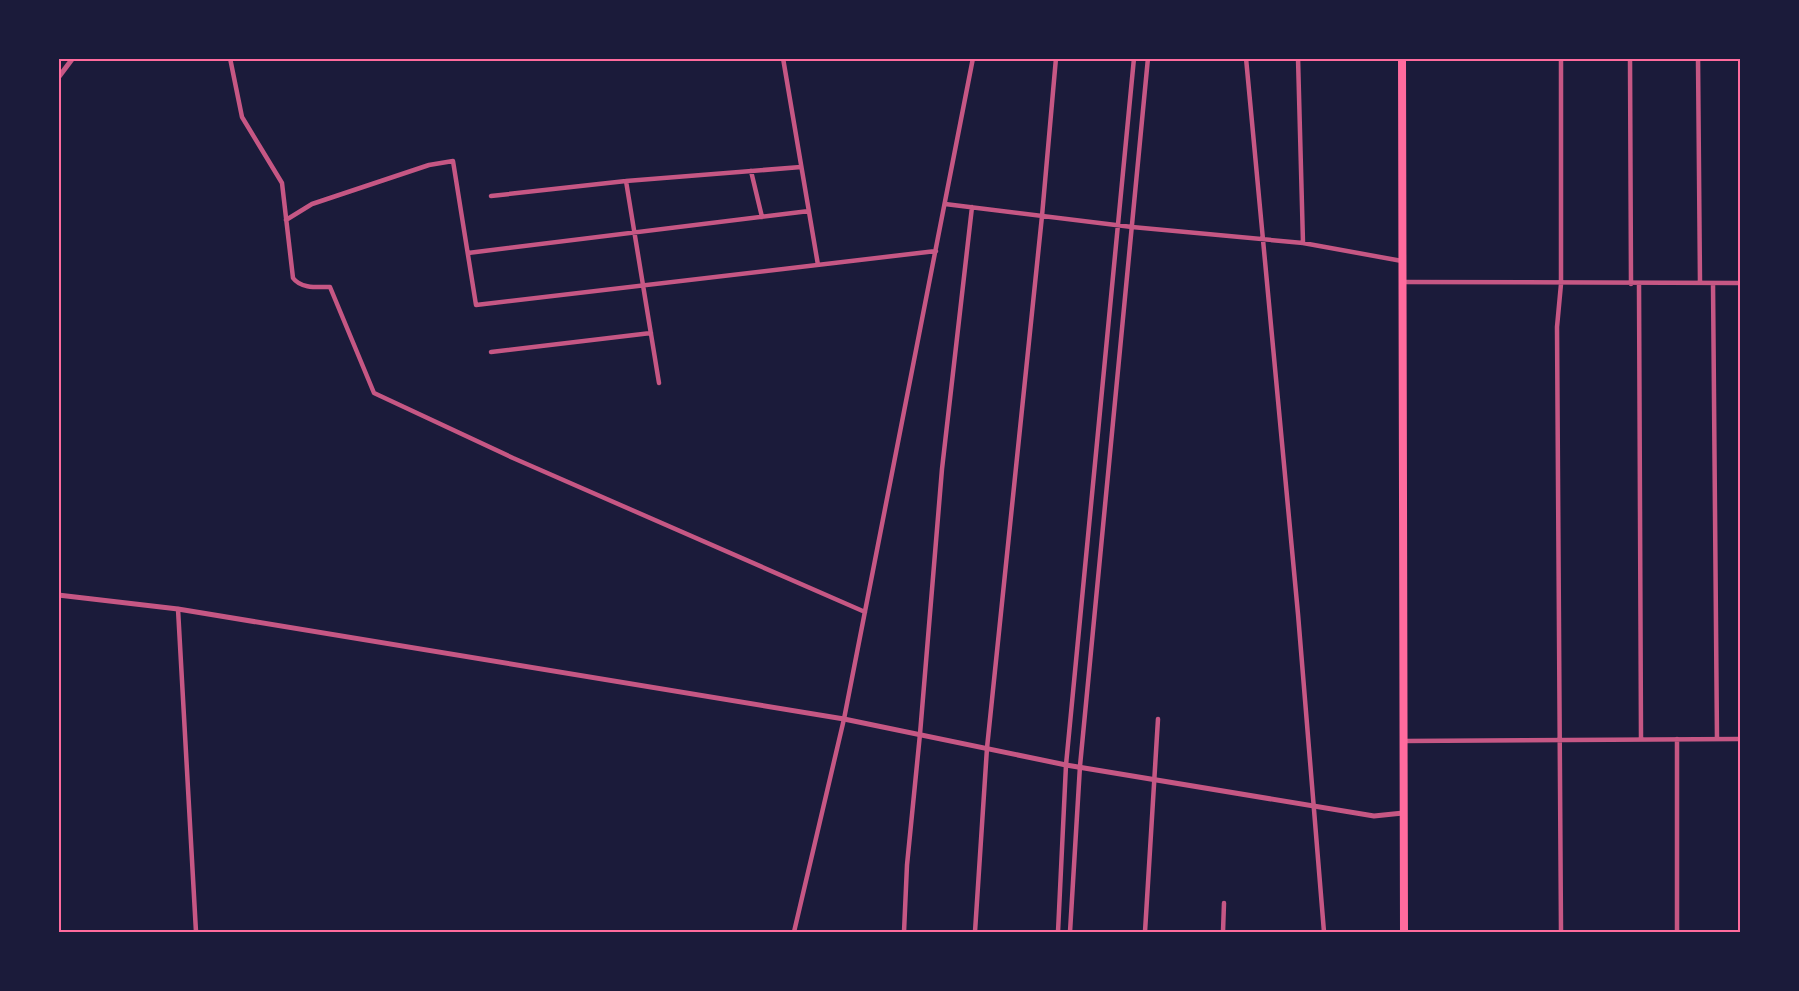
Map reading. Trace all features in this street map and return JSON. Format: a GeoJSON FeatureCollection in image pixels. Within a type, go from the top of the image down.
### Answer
{"type":"FeatureCollection","features":[{"type":"Feature","properties":{"kind":"highway"},"geometry":{"type":"LineString","coordinates":[[1402,58],[1404,933]]}},
{"type":"Feature","properties":{"kind":"street"},"geometry":{"type":"LineString","coordinates":[[58,78],[73,58]]}},
{"type":"Feature","properties":{"kind":"street"},"geometry":{"type":"LineString","coordinates":[[230,58],[242,117],[282,183],[293,278],[296,282],[308,286],[330,287],[374,393],[513,458],[865,612]]}},
{"type":"Feature","properties":{"kind":"street"},"geometry":{"type":"LineString","coordinates":[[783,58],[818,265]]}},
{"type":"Feature","properties":{"kind":"street"},"geometry":{"type":"LineString","coordinates":[[794,933],[844,719],[973,58]]}},
{"type":"Feature","properties":{"kind":"street"},"geometry":{"type":"LineString","coordinates":[[975,933],[987,748],[1056,58]]}},
{"type":"Feature","properties":{"kind":"street"},"geometry":{"type":"LineString","coordinates":[[1058,933],[1066,765],[1134,58]]}},
{"type":"Feature","properties":{"kind":"street"},"geometry":{"type":"LineString","coordinates":[[1070,933],[1080,766],[1148,58]]}},
{"type":"Feature","properties":{"kind":"street"},"geometry":{"type":"LineString","coordinates":[[1246,58],[1298,614],[1324,933]]}},
{"type":"Feature","properties":{"kind":"street"},"geometry":{"type":"LineString","coordinates":[[1298,58],[1303,243]]}},
{"type":"Feature","properties":{"kind":"street"},"geometry":{"type":"LineString","coordinates":[[1561,58],[1561,284],[1557,327],[1561,933]]}},
{"type":"Feature","properties":{"kind":"street"},"geometry":{"type":"LineString","coordinates":[[1630,58],[1631,284]]}},
{"type":"Feature","properties":{"kind":"street"},"geometry":{"type":"LineString","coordinates":[[1698,58],[1700,283]]}},
{"type":"Feature","properties":{"kind":"street"},"geometry":{"type":"LineString","coordinates":[[286,219],[312,204],[429,165],[453,161],[476,305],[936,251]]}},
{"type":"Feature","properties":{"kind":"street"},"geometry":{"type":"LineString","coordinates":[[491,196],[626,181],[801,167]]}},
{"type":"Feature","properties":{"kind":"street"},"geometry":{"type":"LineString","coordinates":[[751,171],[762,217]]}},
{"type":"Feature","properties":{"kind":"street"},"geometry":{"type":"LineString","coordinates":[[626,181],[659,383]]}},
{"type":"Feature","properties":{"kind":"street"},"geometry":{"type":"LineString","coordinates":[[945,204],[1132,227],[1303,243],[1402,261]]}},
{"type":"Feature","properties":{"kind":"street"},"geometry":{"type":"LineString","coordinates":[[904,933],[906,865],[920,734],[942,468],[972,207]]}},
{"type":"Feature","properties":{"kind":"street"},"geometry":{"type":"LineString","coordinates":[[468,253],[809,211]]}},
{"type":"Feature","properties":{"kind":"street"},"geometry":{"type":"LineString","coordinates":[[1402,282],[1740,283]]}},
{"type":"Feature","properties":{"kind":"street"},"geometry":{"type":"LineString","coordinates":[[1713,283],[1717,739]]}},
{"type":"Feature","properties":{"kind":"street"},"geometry":{"type":"LineString","coordinates":[[1639,284],[1641,740]]}},
{"type":"Feature","properties":{"kind":"street"},"geometry":{"type":"LineString","coordinates":[[491,352],[651,333]]}},
{"type":"Feature","properties":{"kind":"street"},"geometry":{"type":"LineString","coordinates":[[58,595],[178,609],[844,719],[1066,765],[1313,804],[1374,816],[1403,813]]}},
{"type":"Feature","properties":{"kind":"street"},"geometry":{"type":"LineString","coordinates":[[178,609],[196,933]]}},
{"type":"Feature","properties":{"kind":"street"},"geometry":{"type":"LineString","coordinates":[[1145,933],[1158,719]]}},
{"type":"Feature","properties":{"kind":"street"},"geometry":{"type":"LineString","coordinates":[[1677,739],[1677,933]]}},
{"type":"Feature","properties":{"kind":"street"},"geometry":{"type":"LineString","coordinates":[[1403,741],[1740,739]]}},
{"type":"Feature","properties":{"kind":"street"},"geometry":{"type":"LineString","coordinates":[[1223,933],[1224,903]]}}]}
